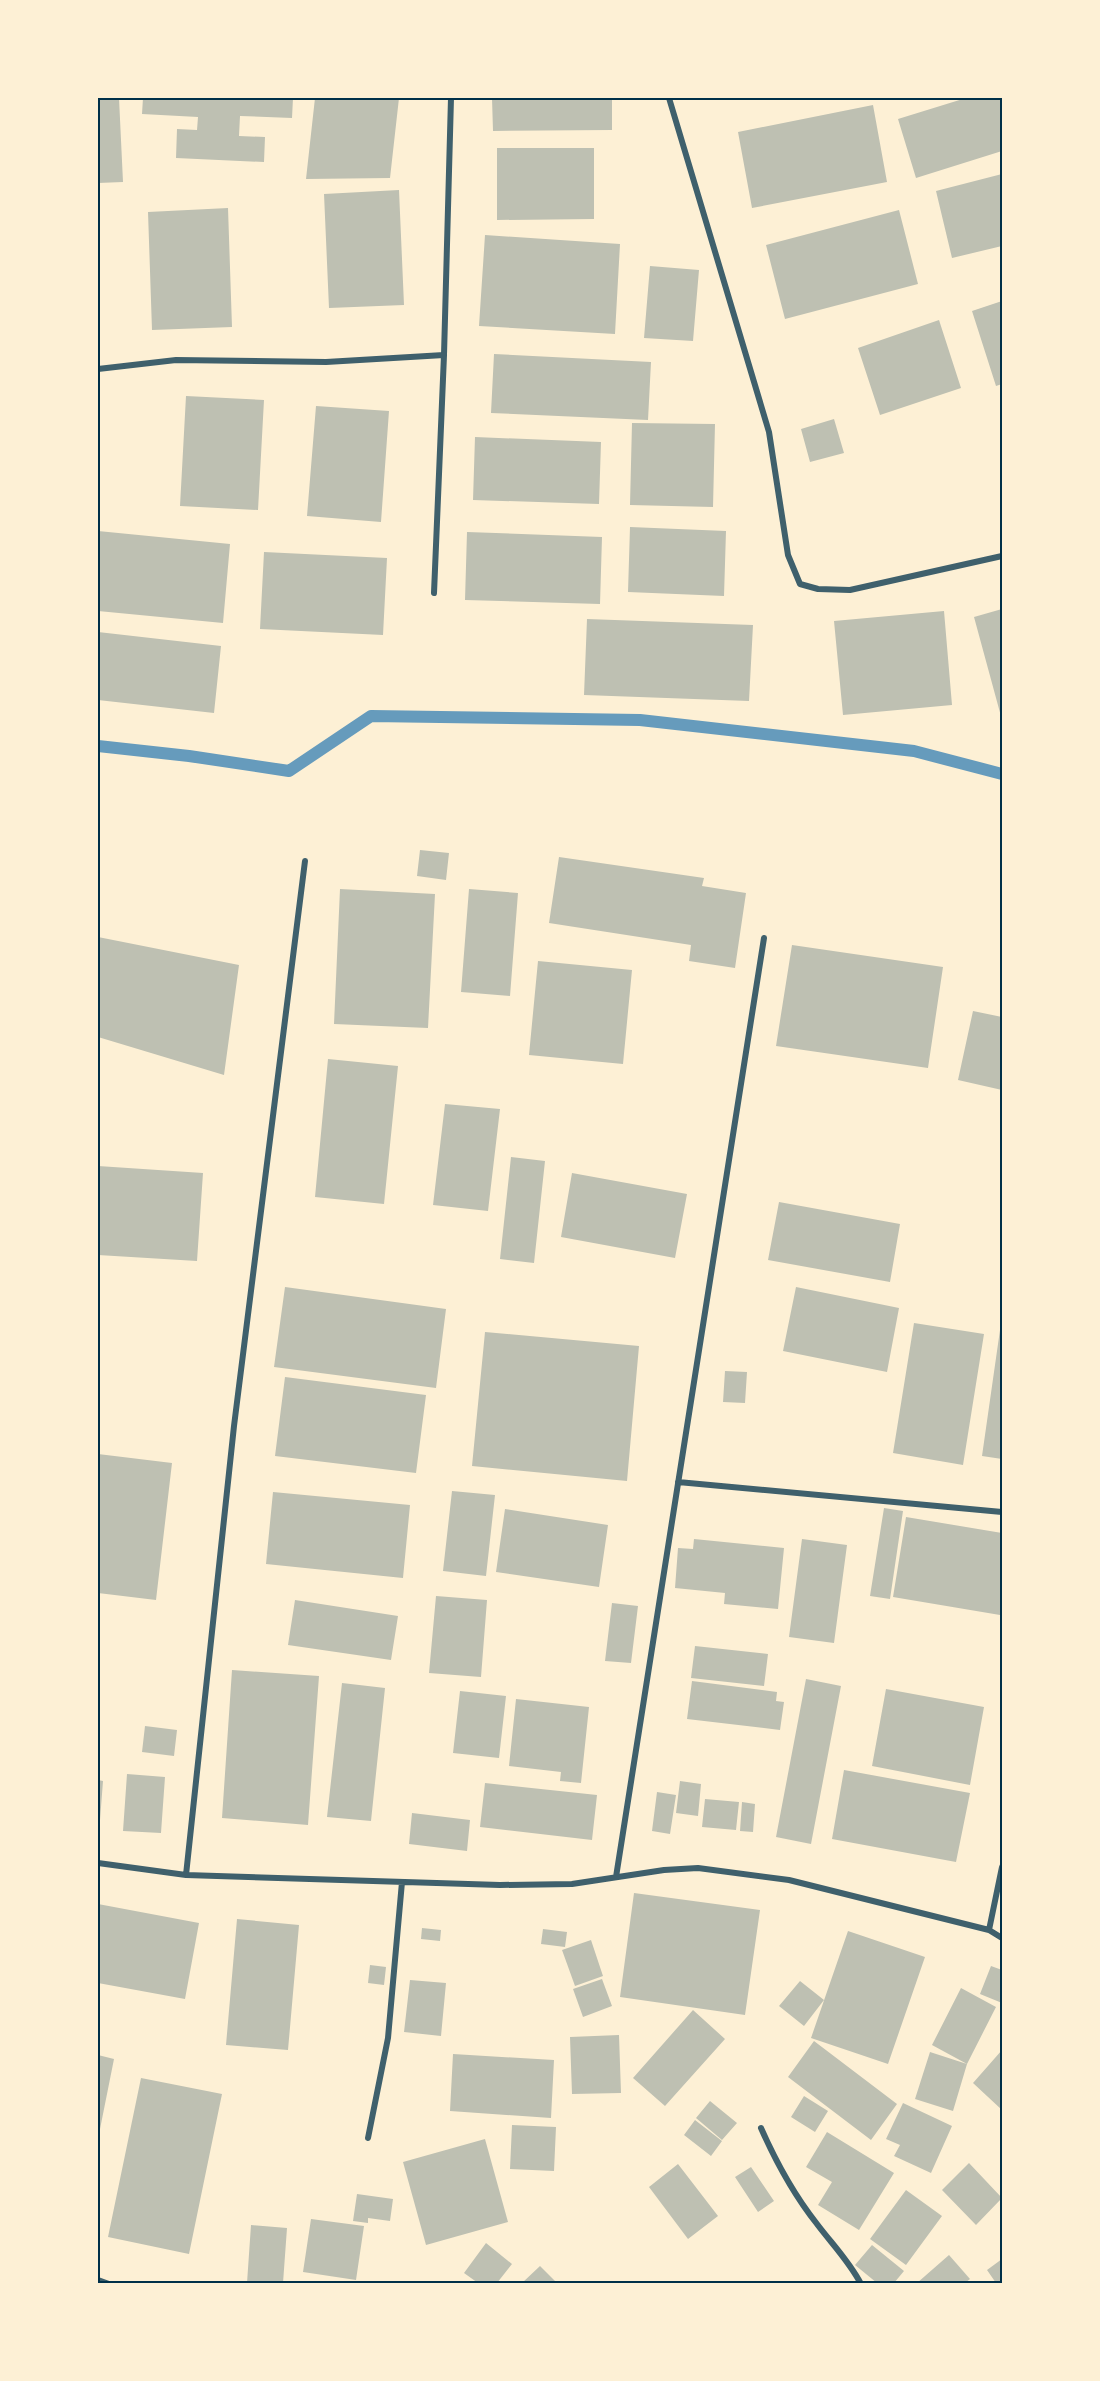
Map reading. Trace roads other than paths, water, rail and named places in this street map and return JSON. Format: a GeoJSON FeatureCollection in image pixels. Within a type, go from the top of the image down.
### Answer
{"type":"FeatureCollection","features":[{"type":"Feature","properties":{"kind":"street"},"geometry":{"type":"LineString","coordinates":[[434,593],[452,98]]}},
{"type":"Feature","properties":{"kind":"street"},"geometry":{"type":"LineString","coordinates":[[669,98],[769,432],[788,555],[800,584],[818,589],[850,590],[1002,556]]}},
{"type":"Feature","properties":{"kind":"street"},"geometry":{"type":"LineString","coordinates":[[98,369],[176,360],[326,363],[444,355]]}},
{"type":"Feature","properties":{"kind":"street"},"geometry":{"type":"LineString","coordinates":[[186,1875],[234,1426],[305,861]]}},
{"type":"Feature","properties":{"kind":"street"},"geometry":{"type":"LineString","coordinates":[[616,1877],[764,938]]}},
{"type":"Feature","properties":{"kind":"street"},"geometry":{"type":"LineString","coordinates":[[678,1482],[1002,1512]]}},
{"type":"Feature","properties":{"kind":"street"},"geometry":{"type":"LineString","coordinates":[[98,1863],[186,1875],[402,1882],[572,1884],[664,1870],[698,1868],[789,1880],[989,1930],[1002,1938]]}},
{"type":"Feature","properties":{"kind":"street"},"geometry":{"type":"LineString","coordinates":[[989,1930],[1002,1867]]}},
{"type":"Feature","properties":{"kind":"street"},"geometry":{"type":"LineString","coordinates":[[368,2138],[387,2038],[402,1882]]}},
{"type":"Feature","properties":{"kind":"street"},"geometry":{"type":"LineString","coordinates":[[761,2128],[778,2166],[816,2223],[852,2267],[861,2283]]}},
{"type":"Feature","properties":{"kind":"street"},"geometry":{"type":"LineString","coordinates":[[98,2280],[109,2283]]}},
{"type":"Feature","properties":{"kind":"waterway"},"geometry":{"type":"LineString","coordinates":[[98,746],[189,756],[289,771],[371,716],[640,720],[914,751],[1002,774]]}}]}
